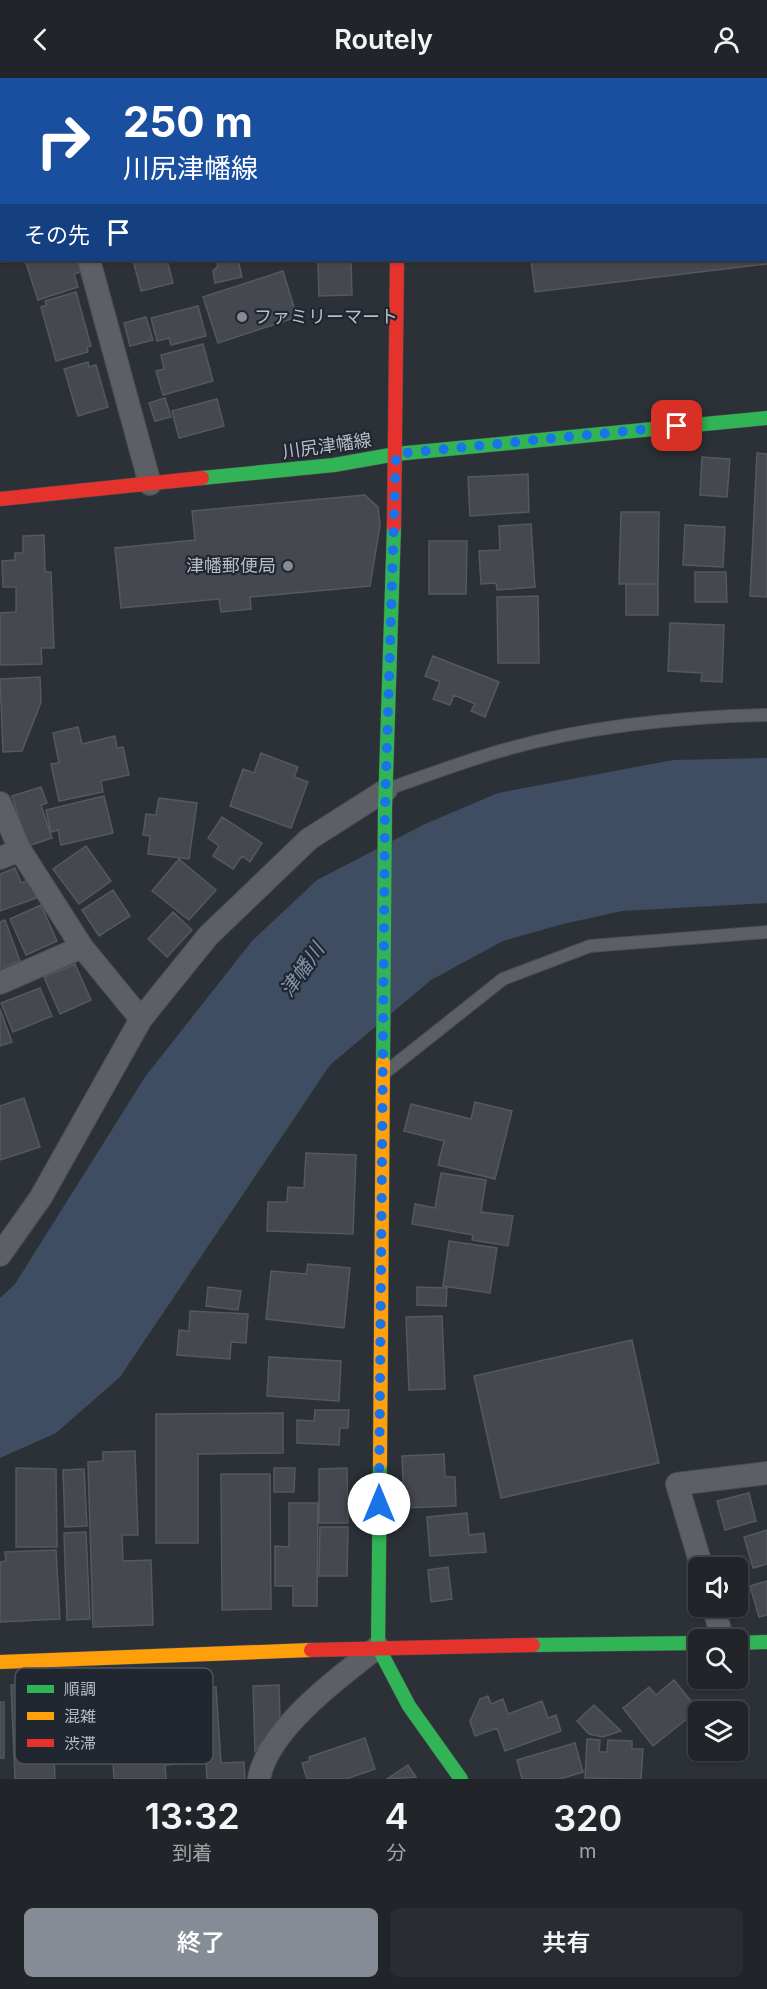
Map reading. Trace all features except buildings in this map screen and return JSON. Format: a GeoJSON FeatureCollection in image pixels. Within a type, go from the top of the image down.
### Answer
{"type":"FeatureCollection","features":[{"type":"Feature","properties":{"kind":"street"},"geometry":{"type":"LineString","coordinates":[[89,261],[150,484]]}},
{"type":"Feature","properties":{"kind":"street"},"geometry":{"type":"LineString","coordinates":[[397,261],[396,454],[385,799],[378,1647],[410,1706],[461,1779]]}},
{"type":"Feature","properties":{"kind":"street","name":"川尻津幡線"},"geometry":{"type":"LineString","coordinates":[[0,499],[334,465],[396,454],[767,418]]}},
{"type":"Feature","properties":{"kind":"street"},"geometry":{"type":"LineString","coordinates":[[0,1255],[41,1197],[141,1019],[208,936],[309,839],[385,799]]}},
{"type":"Feature","properties":{"kind":"street"},"geometry":{"type":"LineString","coordinates":[[0,802],[10,854],[141,1019]]}},
{"type":"Feature","properties":{"kind":"street"},"geometry":{"type":"LineString","coordinates":[[0,983],[82,947]]}},
{"type":"Feature","properties":{"kind":"street"},"geometry":{"type":"LineString","coordinates":[[699,1557],[677,1484],[767,1473]]}},
{"type":"Feature","properties":{"kind":"street"},"geometry":{"type":"LineString","coordinates":[[748,1643],[767,1642]]}},
{"type":"Feature","properties":{"kind":"street"},"geometry":{"type":"LineString","coordinates":[[0,1662],[378,1647],[688,1643]]}},
{"type":"Feature","properties":{"kind":"street"},"geometry":{"type":"LineString","coordinates":[[259,1779],[278,1739],[319,1692],[378,1647]]}},
{"type":"Feature","properties":{"kind":"lane"},"geometry":{"type":"LineString","coordinates":[[385,799],[501,750],[591,730],[705,717],[767,715]]}},
{"type":"Feature","properties":{"kind":"lane"},"geometry":{"type":"LineString","coordinates":[[382,1076],[503,979],[590,946],[767,933]]}},
{"type":"Feature","properties":{"kind":"water","name":"津幡川"},"geometry":{"type":"Polygon","coordinates":[[[767,758],[767,903],[622,911],[563,924],[503,941],[431,980],[330,1065],[120,1377],[56,1433],[0,1458],[0,1298],[15,1284],[145,1077],[252,941],[317,880],[425,824],[498,793],[673,760],[767,758]]]}},
{"type":"Feature","properties":{"kind":"traffic: fast"},"geometry":{"type":"LineString","coordinates":[[202,478],[334,465],[396,454],[767,418]]}},
{"type":"Feature","properties":{"kind":"traffic: fast"},"geometry":{"type":"LineString","coordinates":[[383,1063],[385,809],[394,526]]}},
{"type":"Feature","properties":{"kind":"traffic: fast"},"geometry":{"type":"LineString","coordinates":[[380,1464],[378,1647],[409,1706],[461,1779]]}},
{"type":"Feature","properties":{"kind":"traffic: fast"},"geometry":{"type":"LineString","coordinates":[[748,1643],[767,1642]]}},
{"type":"Feature","properties":{"kind":"traffic: fast"},"geometry":{"type":"LineString","coordinates":[[533,1645],[688,1643]]}},
{"type":"Feature","properties":{"kind":"traffic: slow"},"geometry":{"type":"LineString","coordinates":[[380,1464],[383,1063]]}},
{"type":"Feature","properties":{"kind":"traffic: slow"},"geometry":{"type":"LineString","coordinates":[[0,1662],[311,1650]]}},
{"type":"Feature","properties":{"kind":"traffic: jam"},"geometry":{"type":"LineString","coordinates":[[394,526],[397,261]]}},
{"type":"Feature","properties":{"kind":"traffic: jam"},"geometry":{"type":"LineString","coordinates":[[0,499],[202,478]]}},
{"type":"Feature","properties":{"kind":"traffic: jam"},"geometry":{"type":"LineString","coordinates":[[311,1650],[533,1645]]}},
{"type":"Feature","properties":{"kind":"place","name":"ファミリーマート"},"geometry":{"type":"Point","coordinates":[242,317]}},
{"type":"Feature","properties":{"kind":"place","name":"津幡郵便局"},"geometry":{"type":"Point","coordinates":[288,566]}},
{"type":"Feature","properties":{"kind":"route"},"geometry":{"type":"LineString","coordinates":[[379,1504],[385,809],[396,454],[677,426]]}}]}
